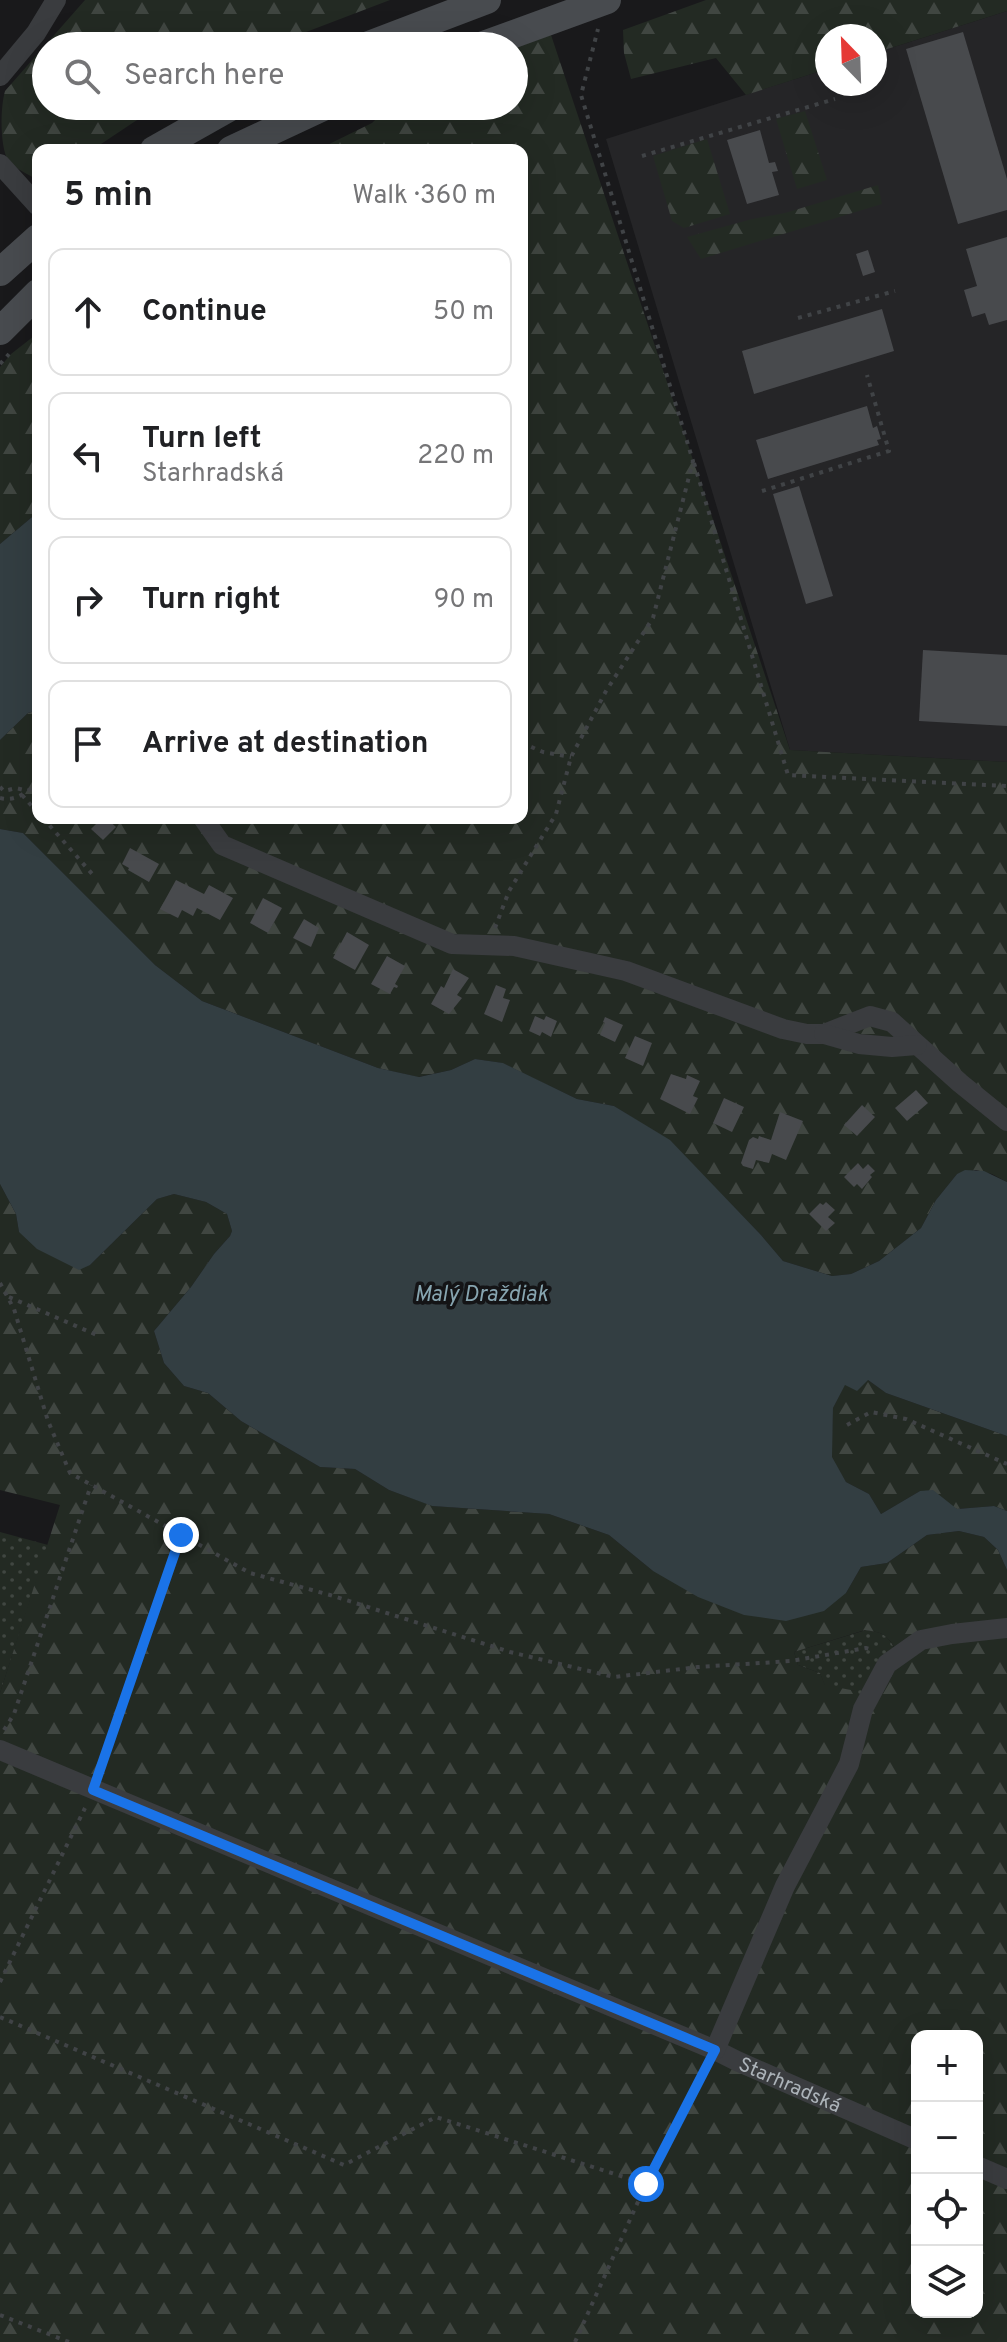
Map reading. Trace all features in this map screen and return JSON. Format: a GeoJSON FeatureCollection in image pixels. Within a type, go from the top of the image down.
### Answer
{"type":"FeatureCollection","features":[{"type":"Feature","properties":{"kind":"main road"},"geometry":{"type":"LineString","coordinates":[[403,32],[487,0]]}},
{"type":"Feature","properties":{"kind":"main road"},"geometry":{"type":"LineString","coordinates":[[528,33],[604,11]]}},
{"type":"Feature","properties":{"kind":"main road"},"geometry":{"type":"LineString","coordinates":[[165,144],[207,120]]}},
{"type":"Feature","properties":{"kind":"main road"},"geometry":{"type":"LineString","coordinates":[[244,144],[295,120]]}},
{"type":"Feature","properties":{"kind":"main road"},"geometry":{"type":"LineString","coordinates":[[0,272],[32,243]]}},
{"type":"Feature","properties":{"kind":"main road"},"geometry":{"type":"LineString","coordinates":[[0,331],[32,299]]}},
{"type":"Feature","properties":{"kind":"street"},"geometry":{"type":"LineString","coordinates":[[37,32],[56,0]]}},
{"type":"Feature","properties":{"kind":"street"},"geometry":{"type":"LineString","coordinates":[[0,76],[32,38]]}},
{"type":"Feature","properties":{"kind":"street"},"geometry":{"type":"LineString","coordinates":[[0,164],[32,199]]}},
{"type":"Feature","properties":{"kind":"street"},"geometry":{"type":"LineString","coordinates":[[207,824],[222,845],[452,944],[514,946],[626,971],[783,1029],[824,1034],[859,1044],[892,1047],[917,1045]]}},
{"type":"Feature","properties":{"kind":"street"},"geometry":{"type":"LineString","coordinates":[[824,1034],[870,1016],[892,1022],[1007,1121]]}},
{"type":"Feature","properties":{"kind":"street"},"geometry":{"type":"LineString","coordinates":[[715,2050],[785,1886],[849,1764],[863,1709],[887,1664],[921,1640],[1007,1628]]}},
{"type":"Feature","properties":{"kind":"street","name":"Starhradská"},"geometry":{"type":"LineString","coordinates":[[0,1750],[715,2050],[911,2137]]}},
{"type":"Feature","properties":{"kind":"street"},"geometry":{"type":"LineString","coordinates":[[983,2169],[1007,2179]]}},
{"type":"Feature","properties":{"kind":"path"},"geometry":{"type":"LineString","coordinates":[[604,11],[581,95],[788,775],[1007,786]]}},
{"type":"Feature","properties":{"kind":"path"},"geometry":{"type":"LineString","coordinates":[[642,156],[835,99]]}},
{"type":"Feature","properties":{"kind":"path"},"geometry":{"type":"LineString","coordinates":[[798,318],[895,291]]}},
{"type":"Feature","properties":{"kind":"path"},"geometry":{"type":"LineString","coordinates":[[762,491],[889,451],[867,375]]}},
{"type":"Feature","properties":{"kind":"path"},"geometry":{"type":"LineString","coordinates":[[488,945],[509,891],[556,814],[571,757],[606,691],[653,618],[693,461]]}},
{"type":"Feature","properties":{"kind":"path"},"geometry":{"type":"LineString","coordinates":[[528,746],[571,757]]}},
{"type":"Feature","properties":{"kind":"path"},"geometry":{"type":"LineString","coordinates":[[0,787],[4,791],[16,788],[28,791]]}},
{"type":"Feature","properties":{"kind":"path"},"geometry":{"type":"LineString","coordinates":[[0,798],[9,801],[32,788]]}},
{"type":"Feature","properties":{"kind":"path"},"geometry":{"type":"LineString","coordinates":[[22,795],[32,806]]}},
{"type":"Feature","properties":{"kind":"path"},"geometry":{"type":"LineString","coordinates":[[48,824],[94,876]]}},
{"type":"Feature","properties":{"kind":"path"},"geometry":{"type":"LineString","coordinates":[[0,1283],[14,1309],[48,1421],[70,1473],[250,1573],[510,1652],[614,1677],[791,1661],[866,1648],[899,1655]]}},
{"type":"Feature","properties":{"kind":"path"},"geometry":{"type":"LineString","coordinates":[[7,1296],[99,1336]]}},
{"type":"Feature","properties":{"kind":"path"},"geometry":{"type":"LineString","coordinates":[[847,1425],[871,1412],[906,1419],[1007,1464]]}},
{"type":"Feature","properties":{"kind":"path"},"geometry":{"type":"LineString","coordinates":[[0,1735],[14,1714],[91,1485]]}},
{"type":"Feature","properties":{"kind":"path"},"geometry":{"type":"LineString","coordinates":[[0,1982],[93,1790],[181,1535]]}},
{"type":"Feature","properties":{"kind":"path"},"geometry":{"type":"LineString","coordinates":[[0,2017],[344,2165],[436,2117],[646,2184]]}},
{"type":"Feature","properties":{"kind":"path"},"geometry":{"type":"LineString","coordinates":[[575,2342],[646,2184],[715,2050]]}},
{"type":"Feature","properties":{"kind":"path"},"geometry":{"type":"LineString","coordinates":[[0,2315],[69,2342]]}},
{"type":"Feature","properties":{"kind":"shaded area"},"geometry":{"type":"Polygon","coordinates":[[[1007,11],[1007,762],[790,750],[606,139],[815,73],[815,96],[887,96],[887,49],[1007,11]]]}},
{"type":"Feature","properties":{"kind":"green space"},"geometry":{"type":"Polygon","coordinates":[[[85,0],[390,0],[306,32],[57,32],[85,0]]]}},
{"type":"Feature","properties":{"kind":"green space"},"geometry":{"type":"Polygon","coordinates":[[[706,0],[1007,0],[1007,11],[887,49],[887,24],[815,24],[815,73],[746,95],[716,58],[631,79],[624,53],[623,30],[706,0]]]}},
{"type":"Feature","properties":{"kind":"green space"},"geometry":{"type":"Polygon","coordinates":[[[551,35],[790,750],[1007,762],[1007,1182],[976,1170],[957,1174],[936,1200],[921,1228],[879,1261],[851,1274],[832,1276],[783,1261],[670,1141],[614,1106],[577,1099],[502,1063],[475,1059],[451,1070],[418,1077],[378,1068],[202,1001],[155,965],[23,833],[0,829],[0,740],[32,712],[32,824],[528,824],[528,144],[329,144],[375,120],[528,120],[528,43],[551,35]]]}},
{"type":"Feature","properties":{"kind":"green space"},"geometry":{"type":"Polygon","coordinates":[[[32,60],[32,120],[137,120],[101,144],[32,144],[32,177],[11,164],[5,154],[2,108],[5,91],[32,60]]]}},
{"type":"Feature","properties":{"kind":"green space"},"geometry":{"type":"Polygon","coordinates":[[[805,111],[827,180],[797,189],[776,119],[805,111]]]}},
{"type":"Feature","properties":{"kind":"green space"},"geometry":{"type":"Polygon","coordinates":[[[707,139],[730,214],[684,228],[672,221],[653,156],[707,139]]]}},
{"type":"Feature","properties":{"kind":"green space"},"geometry":{"type":"Polygon","coordinates":[[[878,185],[882,204],[701,259],[687,237],[785,213],[878,185]]]}},
{"type":"Feature","properties":{"kind":"green space"},"geometry":{"type":"Polygon","coordinates":[[[32,338],[32,517],[0,544],[0,367],[32,338]]]}},
{"type":"Feature","properties":{"kind":"green space"},"geometry":{"type":"Polygon","coordinates":[[[0,1184],[16,1214],[19,1232],[90,1265],[157,1199],[174,1194],[206,1202],[227,1214],[232,1231],[230,1236],[154,1331],[164,1363],[184,1386],[208,1393],[241,1421],[320,1467],[355,1469],[389,1490],[433,1506],[549,1514],[609,1535],[653,1571],[846,1593],[861,1567],[887,1563],[927,1535],[959,1531],[984,1537],[998,1550],[1007,1570],[1007,2342],[0,2342],[0,1693],[60,1505],[0,1490],[0,1184]],[[865,1630],[794,1652],[798,1665],[820,1673],[825,1685],[856,1691],[865,1702],[889,1682],[896,1663],[892,1643],[877,1632],[865,1630]]]}},
{"type":"Feature","properties":{"kind":"green space"},"geometry":{"type":"Polygon","coordinates":[[[868,1380],[886,1393],[1007,1436],[1007,1511],[994,1506],[957,1509],[920,1491],[881,1514],[869,1494],[846,1482],[831,1457],[833,1408],[845,1384],[868,1380]]]}},
{"type":"Feature","properties":{"kind":"green space"},"geometry":{"type":"Polygon","coordinates":[[[0,1532],[48,1545],[0,1693],[0,1532]]]}},
{"type":"Feature","properties":{"kind":"green space"},"geometry":{"type":"Polygon","coordinates":[[[866,1630],[884,1635],[896,1653],[896,1663],[889,1682],[865,1702],[855,1691],[825,1686],[820,1673],[798,1665],[794,1652],[866,1630]]]}},
{"type":"Feature","properties":{"kind":"water"},"geometry":{"type":"Polygon","coordinates":[[[32,517],[32,712],[0,740],[0,544],[32,517]]]}},
{"type":"Feature","properties":{"kind":"water","name":"Malý Draždiak"},"geometry":{"type":"Polygon","coordinates":[[[0,829],[23,833],[155,965],[202,1001],[378,1068],[419,1077],[451,1070],[475,1059],[503,1063],[577,1099],[614,1106],[670,1140],[783,1261],[832,1276],[851,1274],[879,1261],[921,1228],[936,1200],[957,1174],[965,1170],[984,1171],[1007,1182],[1007,1436],[886,1393],[868,1380],[857,1391],[845,1385],[833,1408],[832,1457],[846,1482],[869,1494],[881,1514],[920,1491],[933,1490],[957,1509],[994,1506],[1007,1511],[1007,1570],[998,1550],[984,1537],[959,1531],[927,1535],[887,1563],[861,1567],[846,1593],[824,1611],[786,1621],[744,1615],[698,1597],[653,1571],[609,1535],[549,1514],[432,1506],[389,1490],[355,1469],[320,1467],[241,1421],[208,1393],[184,1386],[164,1363],[154,1331],[230,1236],[232,1231],[227,1214],[206,1202],[174,1194],[157,1199],[90,1265],[79,1270],[37,1249],[19,1232],[16,1214],[0,1184],[0,829]]]}},
{"type":"Feature","properties":{"kind":"building"},"geometry":{"type":"Polygon","coordinates":[[[963,32],[1007,179],[1007,210],[958,224],[906,49],[963,32]]]}},
{"type":"Feature","properties":{"kind":"building"},"geometry":{"type":"Polygon","coordinates":[[[760,130],[769,163],[775,162],[778,171],[772,172],[779,195],[747,204],[727,140],[760,130]]]}},
{"type":"Feature","properties":{"kind":"building"},"geometry":{"type":"Polygon","coordinates":[[[1007,237],[1007,320],[989,325],[985,313],[972,317],[964,290],[977,286],[966,249],[1007,237]]]}},
{"type":"Feature","properties":{"kind":"building"},"geometry":{"type":"Polygon","coordinates":[[[868,250],[875,272],[863,276],[856,254],[868,250]]]}},
{"type":"Feature","properties":{"kind":"building"},"geometry":{"type":"Polygon","coordinates":[[[882,309],[894,351],[754,394],[742,351],[882,309]]]}},
{"type":"Feature","properties":{"kind":"building"},"geometry":{"type":"Polygon","coordinates":[[[867,406],[873,428],[877,426],[881,439],[877,440],[879,445],[768,479],[756,440],[867,406]]]}},
{"type":"Feature","properties":{"kind":"building"},"geometry":{"type":"Polygon","coordinates":[[[799,486],[833,596],[806,604],[773,494],[799,486]]]}},
{"type":"Feature","properties":{"kind":"building"},"geometry":{"type":"Polygon","coordinates":[[[923,650],[1007,655],[1007,726],[919,721],[923,650]]]}},
{"type":"Feature","properties":{"kind":"building"},"geometry":{"type":"Polygon","coordinates":[[[96,824],[113,824],[116,827],[103,840],[91,829],[96,824]]]}},
{"type":"Feature","properties":{"kind":"building"},"geometry":{"type":"Polygon","coordinates":[[[130,848],[159,864],[149,882],[122,864],[130,848]]]}},
{"type":"Feature","properties":{"kind":"building"},"geometry":{"type":"Polygon","coordinates":[[[176,880],[204,894],[209,885],[233,898],[220,920],[197,908],[193,916],[182,910],[178,918],[160,909],[176,880]]]}},
{"type":"Feature","properties":{"kind":"building"},"geometry":{"type":"Polygon","coordinates":[[[263,898],[282,908],[268,933],[250,923],[263,898]]]}},
{"type":"Feature","properties":{"kind":"building"},"geometry":{"type":"Polygon","coordinates":[[[304,919],[319,928],[311,947],[293,938],[304,919]]]}},
{"type":"Feature","properties":{"kind":"building"},"geometry":{"type":"Polygon","coordinates":[[[347,932],[369,945],[355,970],[333,958],[347,932]]]}},
{"type":"Feature","properties":{"kind":"building"},"geometry":{"type":"Polygon","coordinates":[[[387,956],[405,966],[395,984],[397,988],[394,987],[390,994],[371,984],[387,956]]]}},
{"type":"Feature","properties":{"kind":"building"},"geometry":{"type":"Polygon","coordinates":[[[453,969],[469,978],[457,995],[462,998],[449,1014],[431,1004],[441,986],[444,988],[453,969]]]}},
{"type":"Feature","properties":{"kind":"building"},"geometry":{"type":"Polygon","coordinates":[[[496,985],[506,989],[503,998],[510,1000],[502,1022],[484,1014],[496,985]]]}},
{"type":"Feature","properties":{"kind":"building"},"geometry":{"type":"Polygon","coordinates":[[[535,1016],[544,1020],[546,1016],[557,1021],[551,1037],[542,1032],[540,1036],[529,1031],[535,1016]]]}},
{"type":"Feature","properties":{"kind":"building"},"geometry":{"type":"Polygon","coordinates":[[[605,1017],[623,1025],[615,1042],[600,1035],[605,1017]]]}},
{"type":"Feature","properties":{"kind":"building"},"geometry":{"type":"Polygon","coordinates":[[[635,1036],[652,1043],[643,1066],[625,1058],[635,1036]]]}},
{"type":"Feature","properties":{"kind":"building"},"geometry":{"type":"Polygon","coordinates":[[[671,1074],[686,1079],[687,1075],[700,1081],[693,1096],[698,1098],[690,1114],[660,1099],[671,1074]]]}},
{"type":"Feature","properties":{"kind":"building"},"geometry":{"type":"Polygon","coordinates":[[[916,1090],[928,1103],[907,1121],[895,1108],[916,1090]]]}},
{"type":"Feature","properties":{"kind":"building"},"geometry":{"type":"Polygon","coordinates":[[[724,1098],[744,1107],[732,1132],[713,1123],[724,1098]]]}},
{"type":"Feature","properties":{"kind":"building"},"geometry":{"type":"Polygon","coordinates":[[[862,1105],[875,1117],[857,1136],[844,1125],[862,1105]]]}},
{"type":"Feature","properties":{"kind":"building"},"geometry":{"type":"Polygon","coordinates":[[[780,1112],[803,1121],[786,1160],[772,1154],[769,1163],[756,1160],[753,1169],[743,1166],[741,1163],[749,1140],[753,1137],[758,1139],[759,1136],[771,1140],[780,1112]]]}},
{"type":"Feature","properties":{"kind":"building"},"geometry":{"type":"Polygon","coordinates":[[[858,1163],[863,1169],[868,1164],[875,1171],[862,1189],[857,1184],[854,1187],[844,1177],[858,1163]]]}},
{"type":"Feature","properties":{"kind":"building"},"geometry":{"type":"Polygon","coordinates":[[[826,1202],[835,1210],[828,1217],[835,1223],[826,1231],[809,1214],[820,1203],[823,1205],[826,1202]]]}},
{"type":"Feature","properties":{"kind":"route"},"geometry":{"type":"LineString","coordinates":[[181,1535],[93,1790],[715,2050],[646,2184]]}}]}
